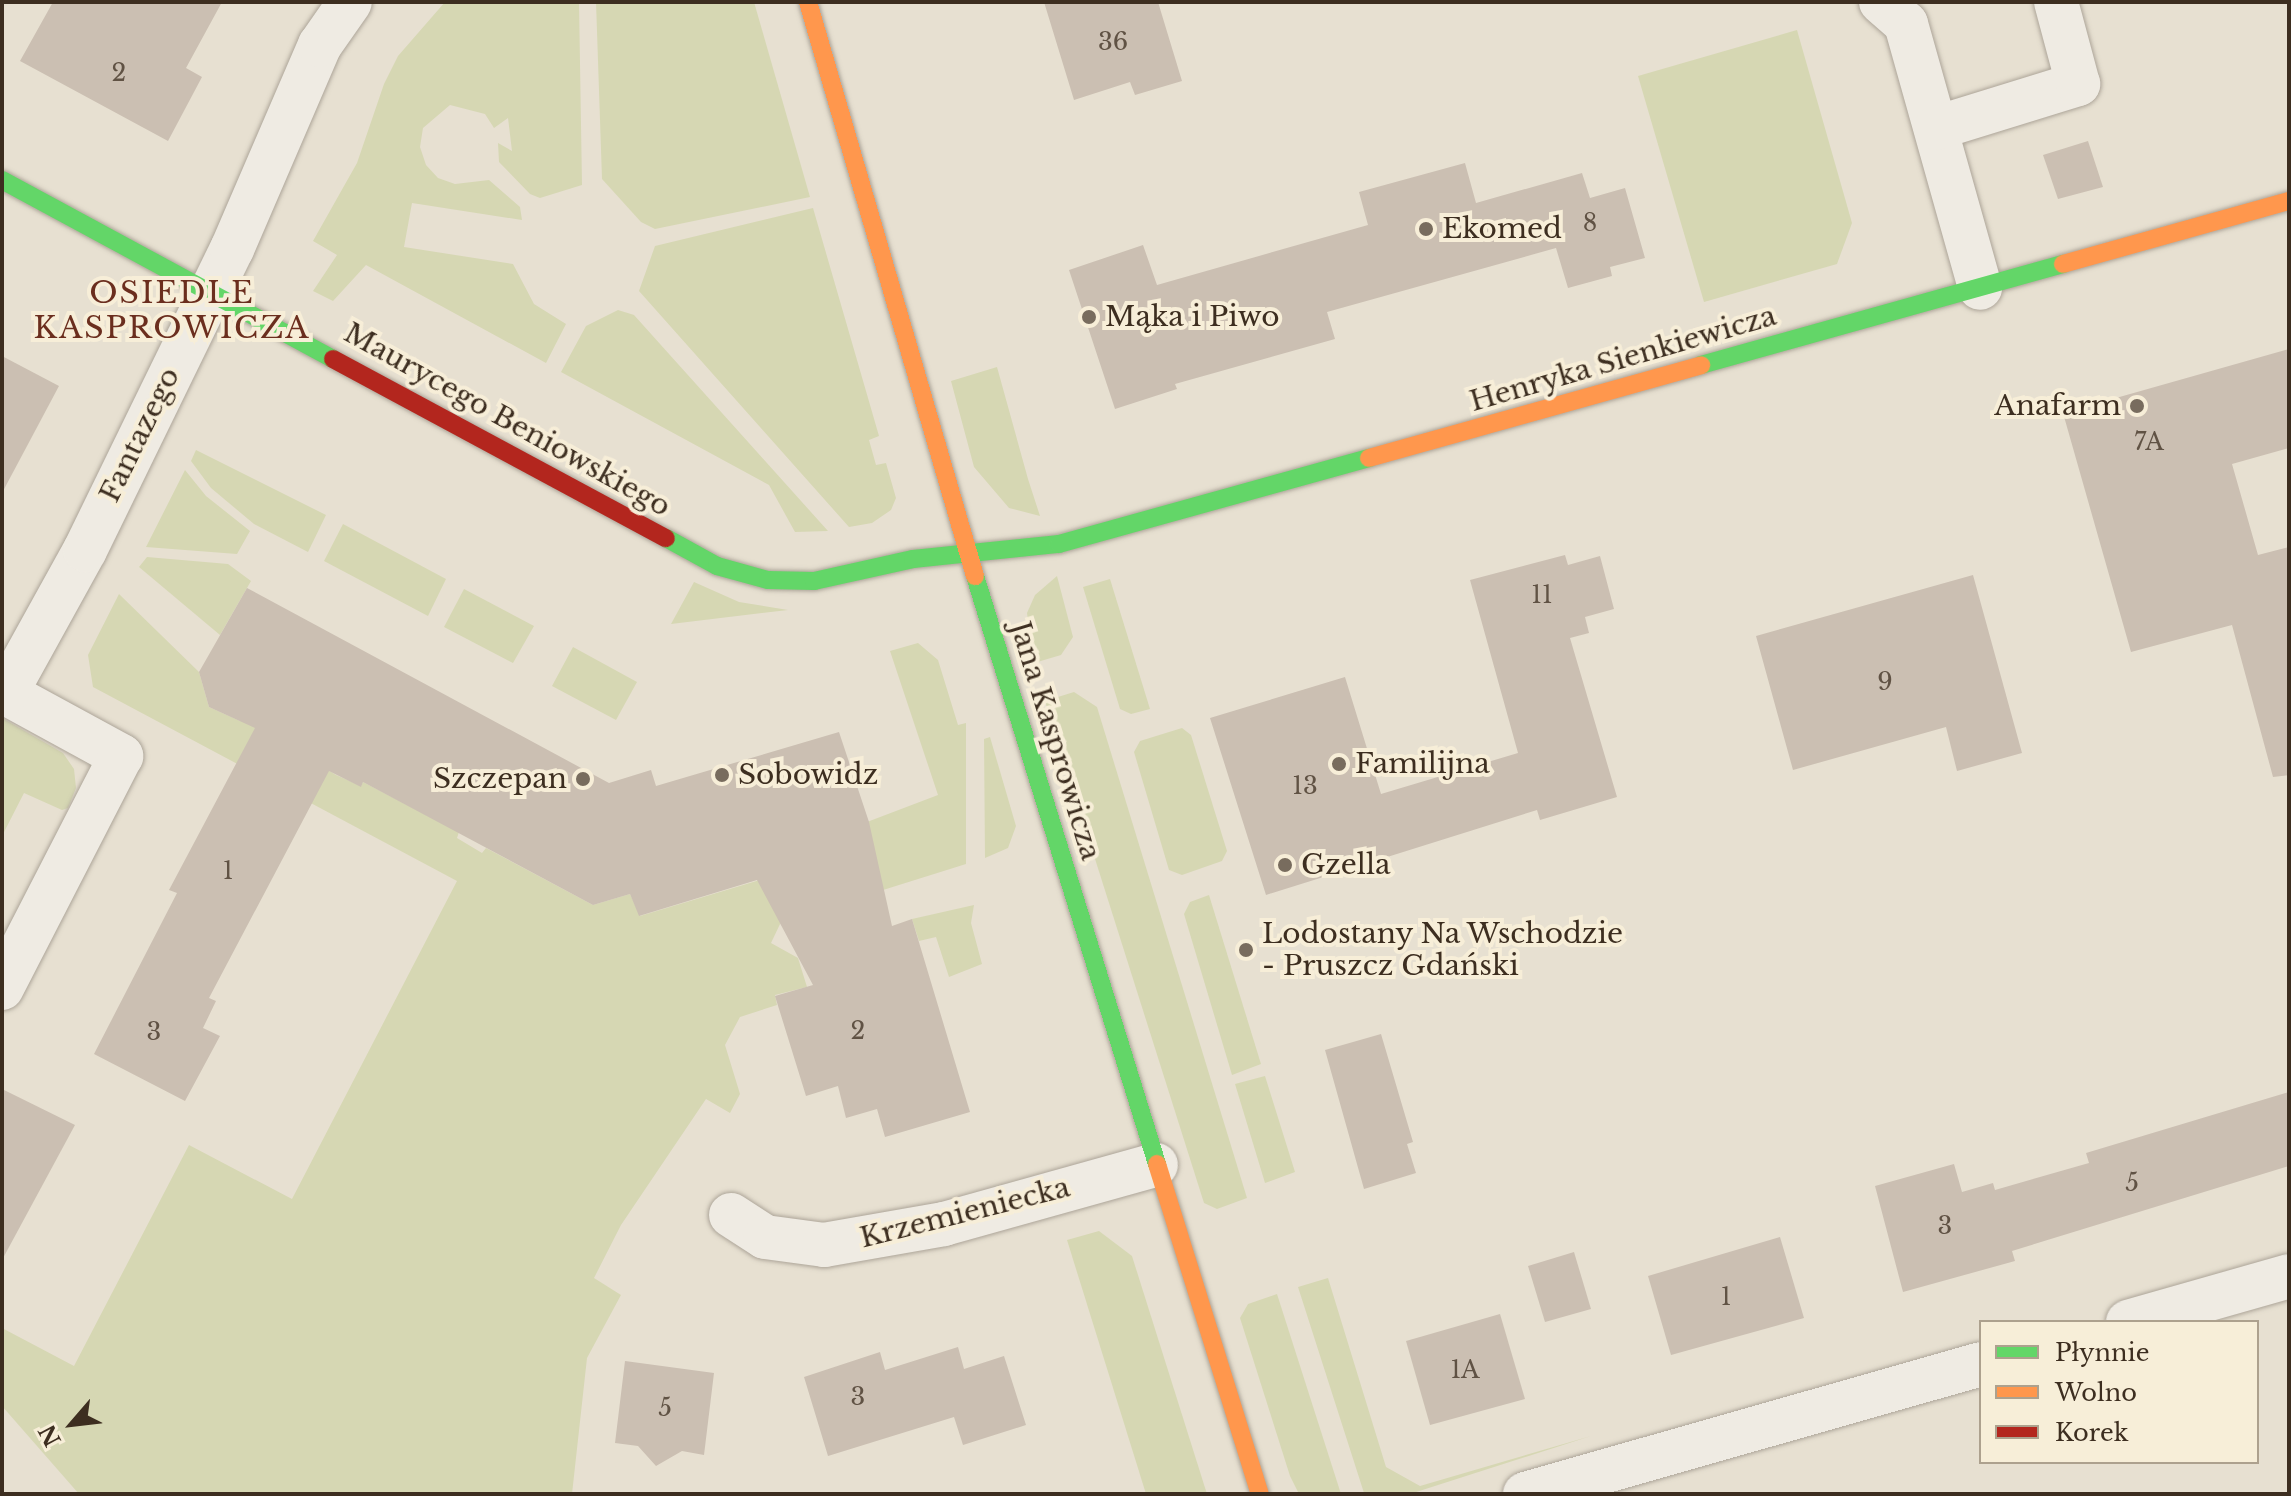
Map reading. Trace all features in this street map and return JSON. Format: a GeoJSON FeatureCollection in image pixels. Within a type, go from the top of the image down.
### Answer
{"type":"FeatureCollection","features":[{"type":"Feature","properties":{"kind":"street","name":"Fantazego"},"geometry":{"type":"LineString","coordinates":[[2,988],[121,756],[4,692],[85,550],[211,290],[320,45],[350,2]]}},
{"type":"Feature","properties":{"kind":"street","name":"Jana Kasprowicza"},"geometry":{"type":"LineString","coordinates":[[808,2],[968,554],[1260,1494]]}},
{"type":"Feature","properties":{"kind":"street"},"geometry":{"type":"LineString","coordinates":[[1881,2],[1906,24],[1980,288]]}},
{"type":"Feature","properties":{"kind":"street"},"geometry":{"type":"LineString","coordinates":[[1936,128],[2078,84],[2056,2]]}},
{"type":"Feature","properties":{"kind":"street","name":"Maurycego Beniowskiego"},"geometry":{"type":"LineString","coordinates":[[2,180],[211,290],[717,566],[768,580],[814,581],[913,559],[968,554]]}},
{"type":"Feature","properties":{"kind":"street","name":"Henryka Sienkiewicza"},"geometry":{"type":"LineString","coordinates":[[968,554],[1059,544],[2289,201]]}},
{"type":"Feature","properties":{"kind":"street","name":"Krzemieniecka"},"geometry":{"type":"LineString","coordinates":[[731,1215],[765,1237],[824,1245],[944,1224],[1156,1165]]}},
{"type":"Feature","properties":{"kind":"street"},"geometry":{"type":"LineString","coordinates":[[2135,1320],[2289,1276]]}},
{"type":"Feature","properties":{"kind":"street"},"geometry":{"type":"LineString","coordinates":[[1525,1494],[1979,1365]]}},
{"type":"Feature","properties":{"kind":"green space"},"geometry":{"type":"Polygon","coordinates":[[[445,2],[579,2],[582,185],[540,198],[530,194],[499,162],[498,143],[512,151],[508,118],[494,128],[485,114],[450,105],[423,128],[420,147],[426,165],[438,178],[455,184],[489,180],[520,207],[522,220],[412,203],[404,247],[513,264],[534,304],[566,324],[546,363],[366,265],[333,301],[313,291],[337,255],[313,241],[357,163],[384,84],[398,56],[445,2]]]}},
{"type":"Feature","properties":{"kind":"green space"},"geometry":{"type":"Polygon","coordinates":[[[596,2],[754,2],[810,197],[655,229],[641,222],[602,179],[596,2]]]}},
{"type":"Feature","properties":{"kind":"green space"},"geometry":{"type":"Polygon","coordinates":[[[1797,30],[1852,223],[1837,264],[1704,302],[1638,76],[1797,30]]]}},
{"type":"Feature","properties":{"kind":"green space"},"geometry":{"type":"Polygon","coordinates":[[[813,208],[879,436],[869,440],[876,465],[886,463],[896,498],[891,510],[872,523],[849,527],[639,291],[655,246],[813,208]]]}},
{"type":"Feature","properties":{"kind":"green space"},"geometry":{"type":"Polygon","coordinates":[[[618,310],[634,315],[828,531],[795,532],[769,485],[561,372],[586,326],[618,310]]]}},
{"type":"Feature","properties":{"kind":"green space"},"geometry":{"type":"Polygon","coordinates":[[[997,367],[1040,516],[1009,508],[974,467],[951,381],[997,367]]]}},
{"type":"Feature","properties":{"kind":"green space"},"geometry":{"type":"Polygon","coordinates":[[[196,450],[326,515],[308,552],[254,524],[211,488],[191,461],[196,450]]]}},
{"type":"Feature","properties":{"kind":"green space"},"geometry":{"type":"Polygon","coordinates":[[[185,470],[206,496],[250,531],[237,554],[146,547],[185,470]]]}},
{"type":"Feature","properties":{"kind":"green space"},"geometry":{"type":"Polygon","coordinates":[[[343,524],[446,579],[428,616],[324,561],[343,524]]]}},
{"type":"Feature","properties":{"kind":"green space"},"geometry":{"type":"Polygon","coordinates":[[[147,557],[228,564],[251,581],[220,635],[139,567],[147,557]]]}},
{"type":"Feature","properties":{"kind":"green space"},"geometry":{"type":"Polygon","coordinates":[[[1057,576],[1073,637],[1061,655],[1034,663],[1027,613],[1035,595],[1057,576]]]}},
{"type":"Feature","properties":{"kind":"green space"},"geometry":{"type":"Polygon","coordinates":[[[1110,579],[1150,709],[1131,714],[1120,709],[1083,587],[1110,579]]]}},
{"type":"Feature","properties":{"kind":"green space"},"geometry":{"type":"Polygon","coordinates":[[[694,582],[739,602],[788,610],[671,624],[694,582]]]}},
{"type":"Feature","properties":{"kind":"green space"},"geometry":{"type":"Polygon","coordinates":[[[464,589],[534,626],[513,663],[444,627],[464,589]]]}},
{"type":"Feature","properties":{"kind":"green space"},"geometry":{"type":"Polygon","coordinates":[[[119,594],[199,672],[209,707],[240,721],[243,717],[336,775],[361,786],[363,782],[459,832],[457,838],[482,853],[486,848],[593,905],[630,894],[640,916],[873,846],[867,822],[938,795],[890,651],[918,643],[938,660],[958,725],[966,723],[966,864],[781,922],[771,943],[798,958],[807,987],[775,995],[777,1005],[740,1017],[725,1045],[740,1094],[730,1113],[706,1099],[621,1225],[594,1278],[621,1295],[587,1358],[572,1494],[79,1494],[2,1406],[2,1328],[74,1366],[189,1145],[292,1199],[457,881],[93,687],[88,655],[119,594]]]}},
{"type":"Feature","properties":{"kind":"green space"},"geometry":{"type":"Polygon","coordinates":[[[573,647],[637,682],[616,720],[552,686],[573,647]]]}},
{"type":"Feature","properties":{"kind":"green space"},"geometry":{"type":"Polygon","coordinates":[[[1074,692],[1097,707],[1247,1198],[1217,1209],[1204,1203],[1045,701],[1074,692]]]}},
{"type":"Feature","properties":{"kind":"green space"},"geometry":{"type":"Polygon","coordinates":[[[2,718],[63,753],[74,769],[76,788],[68,808],[62,810],[24,793],[2,836],[2,718]]]}},
{"type":"Feature","properties":{"kind":"green space"},"geometry":{"type":"Polygon","coordinates":[[[1182,728],[1191,735],[1227,851],[1222,861],[1182,875],[1169,870],[1134,752],[1140,741],[1182,728]]]}},
{"type":"Feature","properties":{"kind":"green space"},"geometry":{"type":"Polygon","coordinates":[[[990,737],[1016,826],[1008,848],[985,858],[984,739],[990,737]]]}},
{"type":"Feature","properties":{"kind":"green space"},"geometry":{"type":"Polygon","coordinates":[[[1209,895],[1261,1064],[1232,1075],[1184,914],[1190,902],[1209,895]]]}},
{"type":"Feature","properties":{"kind":"green space"},"geometry":{"type":"Polygon","coordinates":[[[974,905],[971,923],[982,964],[949,977],[936,937],[919,941],[912,919],[974,905]]]}},
{"type":"Feature","properties":{"kind":"green space"},"geometry":{"type":"Polygon","coordinates":[[[1265,1076],[1295,1172],[1265,1183],[1235,1084],[1265,1076]]]}},
{"type":"Feature","properties":{"kind":"green space"},"geometry":{"type":"Polygon","coordinates":[[[1099,1231],[1132,1256],[1207,1494],[1146,1494],[1067,1240],[1099,1231]]]}},
{"type":"Feature","properties":{"kind":"green space"},"geometry":{"type":"Polygon","coordinates":[[[1328,1278],[1386,1467],[1420,1486],[1591,1436],[1410,1494],[1364,1493],[1298,1287],[1328,1278]]]}},
{"type":"Feature","properties":{"kind":"green space"},"geometry":{"type":"Polygon","coordinates":[[[1277,1294],[1341,1494],[1299,1494],[1290,1476],[1240,1318],[1248,1304],[1277,1294]]]}},
{"type":"Feature","properties":{"kind":"building"},"geometry":{"type":"Polygon","coordinates":[[[53,2],[222,2],[186,68],[202,77],[168,141],[20,61],[53,2]]]}},
{"type":"Feature","properties":{"kind":"building"},"geometry":{"type":"Polygon","coordinates":[[[1044,2],[1158,2],[1182,81],[1135,95],[1130,82],[1074,100],[1044,2]]]}},
{"type":"Feature","properties":{"kind":"building"},"geometry":{"type":"Polygon","coordinates":[[[2088,141],[2103,187],[2058,199],[2043,155],[2088,141]]]}},
{"type":"Feature","properties":{"kind":"building"},"geometry":{"type":"Polygon","coordinates":[[[1465,163],[1476,203],[1582,173],[1590,198],[1625,188],[1645,258],[1610,267],[1612,276],[1568,288],[1556,248],[1327,312],[1335,339],[1175,384],[1177,389],[1115,409],[1069,270],[1143,245],[1157,285],[1368,225],[1359,192],[1465,163]]]}},
{"type":"Feature","properties":{"kind":"building"},"geometry":{"type":"Polygon","coordinates":[[[2289,349],[2289,448],[2232,464],[2258,555],[2289,547],[2289,775],[2273,777],[2232,625],[2131,652],[2063,413],[2289,349]]]}},
{"type":"Feature","properties":{"kind":"building"},"geometry":{"type":"Polygon","coordinates":[[[2,356],[59,386],[2,493],[2,356]]]}},
{"type":"Feature","properties":{"kind":"building"},"geometry":{"type":"Polygon","coordinates":[[[1565,555],[1568,565],[1600,556],[1614,609],[1585,617],[1589,633],[1570,638],[1617,797],[1540,820],[1537,810],[1266,895],[1210,718],[1345,677],[1381,794],[1518,753],[1470,580],[1565,555]]]}},
{"type":"Feature","properties":{"kind":"building"},"geometry":{"type":"Polygon","coordinates":[[[1973,575],[2022,753],[1957,771],[1946,727],[1793,770],[1756,636],[1973,575]]]}},
{"type":"Feature","properties":{"kind":"building"},"geometry":{"type":"Polygon","coordinates":[[[247,588],[609,783],[651,770],[656,786],[839,732],[869,822],[892,926],[912,919],[970,1112],[885,1137],[877,1109],[846,1118],[838,1086],[806,1096],[775,996],[813,985],[757,880],[639,916],[630,894],[593,905],[363,782],[361,787],[329,771],[209,998],[216,1001],[203,1028],[220,1036],[185,1101],[94,1054],[177,893],[169,890],[255,728],[209,707],[199,672],[247,588]]]}},
{"type":"Feature","properties":{"kind":"building"},"geometry":{"type":"Polygon","coordinates":[[[1381,1034],[1413,1142],[1407,1144],[1416,1173],[1364,1189],[1325,1050],[1381,1034]]]}},
{"type":"Feature","properties":{"kind":"building"},"geometry":{"type":"Polygon","coordinates":[[[2,1089],[75,1125],[2,1260],[2,1089]]]}},
{"type":"Feature","properties":{"kind":"building"},"geometry":{"type":"Polygon","coordinates":[[[2289,1092],[2289,1166],[2012,1251],[2015,1261],[1903,1292],[1875,1186],[1954,1164],[1962,1192],[1993,1183],[1995,1190],[2089,1163],[2086,1153],[2289,1092]]]}},
{"type":"Feature","properties":{"kind":"building"},"geometry":{"type":"Polygon","coordinates":[[[1780,1237],[1804,1318],[1671,1355],[1648,1276],[1780,1237]]]}},
{"type":"Feature","properties":{"kind":"building"},"geometry":{"type":"Polygon","coordinates":[[[1574,1252],[1591,1309],[1545,1322],[1528,1266],[1574,1252]]]}},
{"type":"Feature","properties":{"kind":"building"},"geometry":{"type":"Polygon","coordinates":[[[1500,1314],[1525,1399],[1430,1425],[1406,1341],[1500,1314]]]}},
{"type":"Feature","properties":{"kind":"building"},"geometry":{"type":"Polygon","coordinates":[[[958,1347],[964,1369],[1004,1356],[1026,1425],[963,1445],[954,1417],[828,1456],[804,1377],[880,1352],[885,1370],[958,1347]]]}},
{"type":"Feature","properties":{"kind":"building"},"geometry":{"type":"Polygon","coordinates":[[[625,1361],[714,1373],[704,1455],[682,1451],[656,1466],[638,1446],[615,1443],[625,1361]]]}},
{"type":"Feature","properties":{"kind":"traffic: fast"},"geometry":{"type":"LineString","coordinates":[[2,180],[333,359]]}},
{"type":"Feature","properties":{"kind":"traffic: fast"},"geometry":{"type":"LineString","coordinates":[[1701,365],[2063,264]]}},
{"type":"Feature","properties":{"kind":"traffic: fast"},"geometry":{"type":"LineString","coordinates":[[666,538],[717,566],[768,580],[814,581],[913,559],[1059,544],[1369,458]]}},
{"type":"Feature","properties":{"kind":"traffic: fast"},"geometry":{"type":"LineString","coordinates":[[975,576],[1157,1164]]}},
{"type":"Feature","properties":{"kind":"traffic: slow"},"geometry":{"type":"LineString","coordinates":[[808,2],[975,576]]}},
{"type":"Feature","properties":{"kind":"traffic: slow"},"geometry":{"type":"LineString","coordinates":[[2063,264],[2289,201]]}},
{"type":"Feature","properties":{"kind":"traffic: slow"},"geometry":{"type":"LineString","coordinates":[[1369,458],[1701,365]]}},
{"type":"Feature","properties":{"kind":"traffic: slow"},"geometry":{"type":"LineString","coordinates":[[1157,1164],[1260,1494]]}},
{"type":"Feature","properties":{"kind":"traffic: jam"},"geometry":{"type":"LineString","coordinates":[[333,359],[666,538]]}},
{"type":"Feature","properties":{"kind":"place","name":"Ekomed"},"geometry":{"type":"Point","coordinates":[1426,229]}},
{"type":"Feature","properties":{"kind":"place","name":"Mąka i Piwo"},"geometry":{"type":"Point","coordinates":[1089,317]}},
{"type":"Feature","properties":{"kind":"place","name":"Anafarm"},"geometry":{"type":"Point","coordinates":[2137,406]}},
{"type":"Feature","properties":{"kind":"place","name":"Familijna"},"geometry":{"type":"Point","coordinates":[1339,764]}},
{"type":"Feature","properties":{"kind":"place","name":"Sobowidz"},"geometry":{"type":"Point","coordinates":[722,775]}},
{"type":"Feature","properties":{"kind":"place","name":"Szczepan"},"geometry":{"type":"Point","coordinates":[583,779]}},
{"type":"Feature","properties":{"kind":"place","name":"Gzella"},"geometry":{"type":"Point","coordinates":[1285,865]}},
{"type":"Feature","properties":{"kind":"place","name":"Lodostany Na Wschodzie - Pruszcz Gdański"},"geometry":{"type":"Point","coordinates":[1246,950]}},
{"type":"Feature","properties":{"kind":"district","name":"OSIEDLE KASPROWICZA"},"geometry":{"type":"Point","coordinates":[172,310]}}]}
